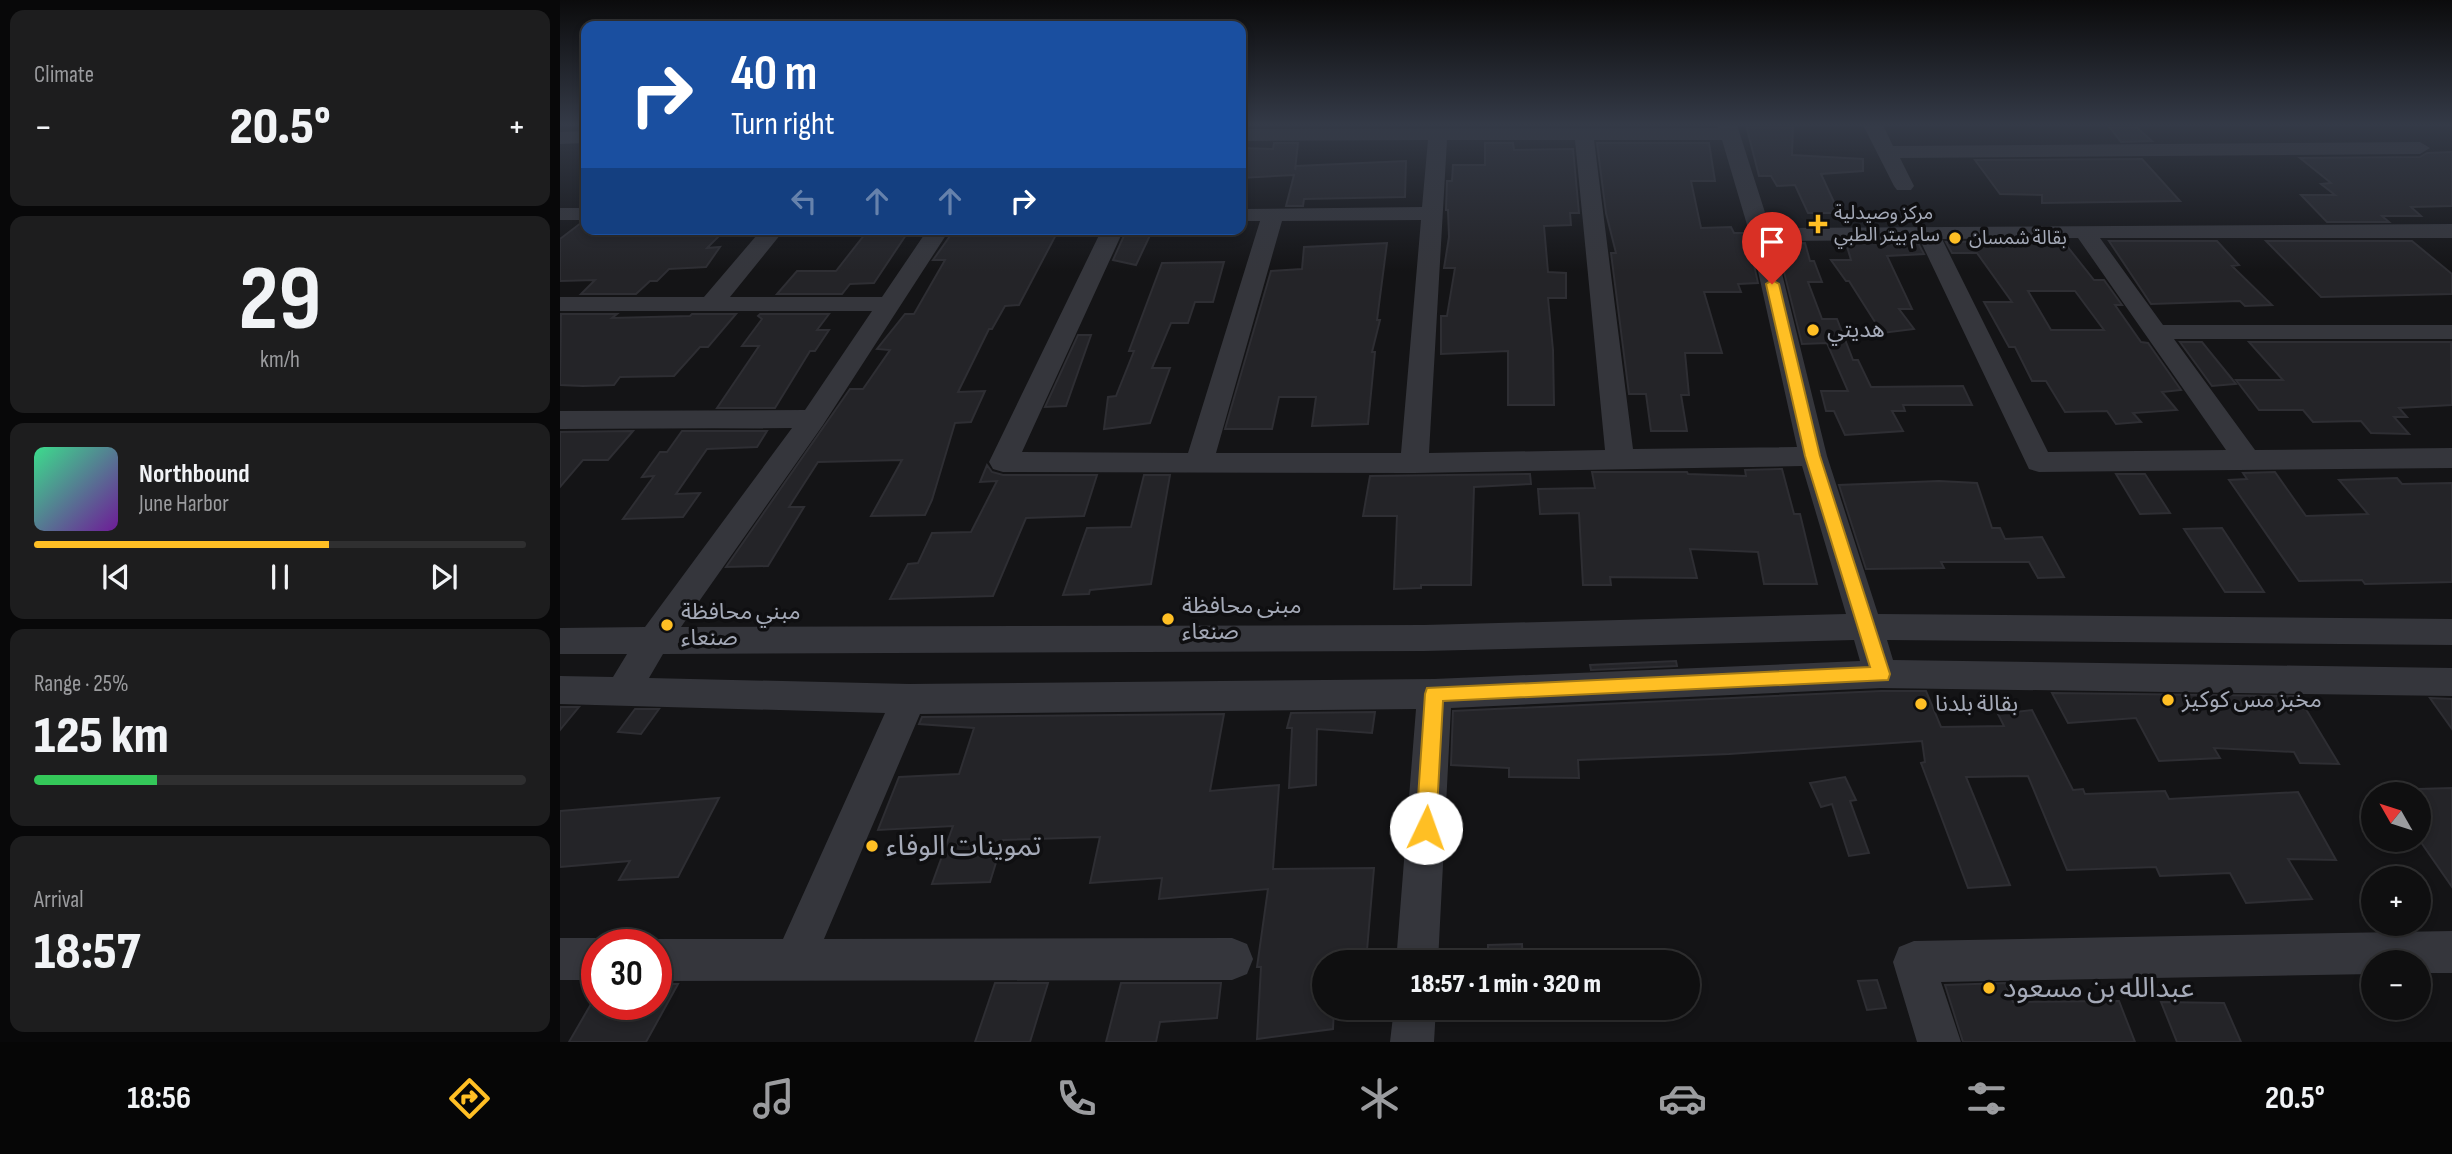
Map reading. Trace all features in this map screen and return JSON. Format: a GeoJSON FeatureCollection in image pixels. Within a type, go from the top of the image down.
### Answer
{"type":"FeatureCollection","features":[{"type":"Feature","properties":{"kind":"street"},"geometry":{"type":"LineString","coordinates":[[1414,463],[1435,174]]}},
{"type":"Feature","properties":{"kind":"street"},"geometry":{"type":"LineString","coordinates":[[1588,174],[1620,459]]}},
{"type":"Feature","properties":{"kind":"street"},"geometry":{"type":"LineString","coordinates":[[1742,174],[1761,235],[1813,456],[1881,674]]}},
{"type":"Feature","properties":{"kind":"street"},"geometry":{"type":"LineString","coordinates":[[1898,174],[1904,186]]}},
{"type":"Feature","properties":{"kind":"street"},"geometry":{"type":"LineString","coordinates":[[1246,215],[1432,213]]}},
{"type":"Feature","properties":{"kind":"street"},"geometry":{"type":"LineString","coordinates":[[560,214],[581,214]]}},
{"type":"Feature","properties":{"kind":"street"},"geometry":{"type":"LineString","coordinates":[[1199,462],[1273,215]]}},
{"type":"Feature","properties":{"kind":"street"},"geometry":{"type":"LineString","coordinates":[[1761,235],[2084,230],[2452,231]]}},
{"type":"Feature","properties":{"kind":"street"},"geometry":{"type":"LineString","coordinates":[[2084,230],[2247,460]]}},
{"type":"Feature","properties":{"kind":"street"},"geometry":{"type":"LineString","coordinates":[[1927,232],[2039,463],[2452,458]]}},
{"type":"Feature","properties":{"kind":"street"},"geometry":{"type":"LineString","coordinates":[[711,304],[769,235]]}},
{"type":"Feature","properties":{"kind":"street"},"geometry":{"type":"LineString","coordinates":[[623,690],[654,640],[813,419],[935,235]]}},
{"type":"Feature","properties":{"kind":"street"},"geometry":{"type":"LineString","coordinates":[[1110,235],[1003,462],[1414,463],[1813,456]]}},
{"type":"Feature","properties":{"kind":"street"},"geometry":{"type":"LineString","coordinates":[[560,304],[888,304]]}},
{"type":"Feature","properties":{"kind":"street"},"geometry":{"type":"LineString","coordinates":[[2156,332],[2452,332]]}},
{"type":"Feature","properties":{"kind":"street"},"geometry":{"type":"LineString","coordinates":[[560,420],[813,419]]}},
{"type":"Feature","properties":{"kind":"street"},"geometry":{"type":"LineString","coordinates":[[560,641],[1411,638],[1867,627],[2452,632]]}},
{"type":"Feature","properties":{"kind":"street"},"geometry":{"type":"LineString","coordinates":[[560,690],[909,699],[1434,694],[1881,674],[2452,682]]}},
{"type":"Feature","properties":{"kind":"street"},"geometry":{"type":"LineString","coordinates":[[1418,950],[1434,694]]}},
{"type":"Feature","properties":{"kind":"street"},"geometry":{"type":"LineString","coordinates":[[794,961],[909,699]]}},
{"type":"Feature","properties":{"kind":"street"},"geometry":{"type":"LineString","coordinates":[[1939,1042],[1914,962],[2452,952]]}},
{"type":"Feature","properties":{"kind":"street"},"geometry":{"type":"LineString","coordinates":[[560,959],[581,959]]}},
{"type":"Feature","properties":{"kind":"street"},"geometry":{"type":"LineString","coordinates":[[672,960],[1232,960]]}},
{"type":"Feature","properties":{"kind":"street"},"geometry":{"type":"LineString","coordinates":[[1412,1042],[1414,1020]]}},
{"type":"Feature","properties":{"kind":"building"},"geometry":{"type":"Polygon","coordinates":[[[1246,174],[1406,174],[1405,197],[1304,199],[1303,206],[1286,206],[1294,175],[1246,178],[1246,174]]]}},
{"type":"Feature","properties":{"kind":"building"},"geometry":{"type":"Polygon","coordinates":[[[1452,174],[1575,174],[1579,213],[1570,213],[1571,225],[1544,226],[1548,272],[1566,273],[1566,298],[1548,298],[1554,405],[1508,405],[1508,351],[1441,354],[1441,316],[1447,316],[1455,268],[1444,268],[1449,237],[1447,181],[1452,181],[1452,174]]]}},
{"type":"Feature","properties":{"kind":"building"},"geometry":{"type":"Polygon","coordinates":[[[1601,174],[1714,174],[1715,181],[1691,181],[1701,228],[1731,227],[1734,233],[1747,233],[1758,283],[1738,284],[1741,292],[1704,292],[1722,353],[1685,353],[1689,395],[1681,395],[1687,431],[1651,431],[1646,394],[1629,394],[1611,253],[1616,253],[1606,213],[1601,174]]]}},
{"type":"Feature","properties":{"kind":"building"},"geometry":{"type":"Polygon","coordinates":[[[1758,174],[1826,174],[1821,174],[1839,213],[1808,213],[1795,185],[1777,186],[1771,176],[1759,176],[1758,174]]]}},
{"type":"Feature","properties":{"kind":"building"},"geometry":{"type":"Polygon","coordinates":[[[1985,174],[2155,174],[2180,201],[2042,203],[2042,195],[2000,194],[1985,174]]]}},
{"type":"Feature","properties":{"kind":"building"},"geometry":{"type":"Polygon","coordinates":[[[2319,174],[2452,174],[2452,206],[2411,207],[2421,216],[2382,216],[2389,222],[2327,222],[2301,195],[2335,195],[2321,184],[2331,183],[2319,174]]]}},
{"type":"Feature","properties":{"kind":"building"},"geometry":{"type":"Polygon","coordinates":[[[581,223],[581,235],[720,235],[707,248],[720,247],[706,267],[669,269],[657,281],[650,281],[636,294],[581,294],[595,280],[560,281],[560,239],[581,223]]]}},
{"type":"Feature","properties":{"kind":"building"},"geometry":{"type":"Polygon","coordinates":[[[864,235],[906,235],[874,283],[850,284],[842,294],[777,294],[797,271],[836,271],[864,235]]]}},
{"type":"Feature","properties":{"kind":"building"},"geometry":{"type":"Polygon","coordinates":[[[951,235],[1056,235],[1019,305],[1005,306],[992,329],[989,329],[958,392],[985,391],[971,422],[955,423],[925,515],[871,516],[902,460],[818,462],[789,507],[804,507],[768,566],[726,567],[850,389],[863,389],[890,350],[877,349],[905,314],[914,314],[945,260],[933,260],[951,235]]]}},
{"type":"Feature","properties":{"kind":"building"},"geometry":{"type":"Polygon","coordinates":[[[1124,235],[1150,235],[1136,265],[1113,260],[1124,235]]]}},
{"type":"Feature","properties":{"kind":"building"},"geometry":{"type":"Polygon","coordinates":[[[2063,241],[2094,280],[2104,280],[2122,305],[2115,305],[2141,342],[2148,343],[2181,390],[2162,392],[2177,410],[2133,413],[2141,422],[2116,424],[2107,411],[2065,412],[2046,381],[2032,381],[2015,347],[2009,347],[1984,302],[2012,302],[1977,253],[1952,253],[1946,242],[2063,241]],[[2028,291],[2051,330],[2104,330],[2075,291],[2028,291]]]}},
{"type":"Feature","properties":{"kind":"building"},"geometry":{"type":"Polygon","coordinates":[[[2109,241],[2217,241],[2239,265],[2232,266],[2272,305],[2245,306],[2240,301],[2151,304],[2109,241]]]}},
{"type":"Feature","properties":{"kind":"building"},"geometry":{"type":"Polygon","coordinates":[[[2266,241],[2412,241],[2452,274],[2452,294],[2321,297],[2266,241]]]}},
{"type":"Feature","properties":{"kind":"building"},"geometry":{"type":"Polygon","coordinates":[[[1387,243],[1377,320],[1380,320],[1372,352],[1375,352],[1368,424],[1312,426],[1316,397],[1279,397],[1272,429],[1225,429],[1271,271],[1302,269],[1304,247],[1387,243]]]}},
{"type":"Feature","properties":{"kind":"building"},"geometry":{"type":"Polygon","coordinates":[[[1805,243],[1810,261],[1814,261],[1822,282],[1808,282],[1822,319],[1837,319],[1853,360],[1858,360],[1871,387],[1963,386],[1972,405],[1903,405],[1905,411],[1892,411],[1903,431],[1845,435],[1834,411],[1826,411],[1821,391],[1848,391],[1827,343],[1802,344],[1777,244],[1805,243]]]}},
{"type":"Feature","properties":{"kind":"building"},"geometry":{"type":"Polygon","coordinates":[[[1846,243],[1918,243],[1924,254],[1887,256],[1912,309],[1899,309],[1914,329],[1882,333],[1849,281],[1846,281],[1831,260],[1851,260],[1846,243]]]}},
{"type":"Feature","properties":{"kind":"building"},"geometry":{"type":"Polygon","coordinates":[[[1224,262],[1213,302],[1195,302],[1188,323],[1171,323],[1152,368],[1170,368],[1150,423],[1104,429],[1108,397],[1116,396],[1134,351],[1129,351],[1162,263],[1224,262]]]}},
{"type":"Feature","properties":{"kind":"building"},"geometry":{"type":"Polygon","coordinates":[[[561,314],[617,314],[612,318],[736,314],[708,347],[700,347],[674,376],[620,377],[614,385],[583,386],[560,385],[561,314]]]}},
{"type":"Feature","properties":{"kind":"building"},"geometry":{"type":"Polygon","coordinates":[[[829,314],[817,330],[829,330],[815,351],[810,351],[775,408],[717,408],[759,346],[742,346],[762,319],[758,316],[829,314]]]}},
{"type":"Feature","properties":{"kind":"building"},"geometry":{"type":"Polygon","coordinates":[[[1078,335],[1091,335],[1066,406],[1045,407],[1078,335]]]}},
{"type":"Feature","properties":{"kind":"building"},"geometry":{"type":"Polygon","coordinates":[[[2180,342],[2202,342],[2236,384],[2212,386],[2180,342]]]}},
{"type":"Feature","properties":{"kind":"building"},"geometry":{"type":"Polygon","coordinates":[[[2249,342],[2451,342],[2452,405],[2399,408],[2407,417],[2394,417],[2409,434],[2371,433],[2361,421],[2313,422],[2303,410],[2259,410],[2236,380],[2283,380],[2249,342]]]}},
{"type":"Feature","properties":{"kind":"building"},"geometry":{"type":"Polygon","coordinates":[[[633,431],[608,460],[583,460],[560,487],[560,432],[633,431]]]}},
{"type":"Feature","properties":{"kind":"building"},"geometry":{"type":"Polygon","coordinates":[[[682,431],[767,431],[757,447],[707,449],[676,494],[700,493],[683,517],[623,519],[654,476],[642,477],[660,452],[667,452],[682,431]]]}},
{"type":"Feature","properties":{"kind":"building"},"geometry":{"type":"Polygon","coordinates":[[[987,465],[992,472],[1003,475],[1097,475],[1084,516],[1026,518],[993,596],[890,599],[908,564],[918,563],[932,533],[971,532],[997,481],[980,482],[987,465]]]}},
{"type":"Feature","properties":{"kind":"building"},"geometry":{"type":"Polygon","coordinates":[[[1782,469],[1794,514],[1800,514],[1817,584],[1764,584],[1758,552],[1690,549],[1697,578],[1610,577],[1611,585],[1583,585],[1579,513],[1540,514],[1538,489],[1595,488],[1592,472],[1687,472],[1746,476],[1745,470],[1782,469]]]}},
{"type":"Feature","properties":{"kind":"building"},"geometry":{"type":"Polygon","coordinates":[[[2275,472],[2306,516],[2368,514],[2339,480],[2397,478],[2402,484],[2452,483],[2452,582],[2365,584],[2362,580],[2299,581],[2229,480],[2247,479],[2243,473],[2275,472]]]}},
{"type":"Feature","properties":{"kind":"building"},"geometry":{"type":"Polygon","coordinates":[[[1530,474],[1531,484],[1474,487],[1471,585],[1421,585],[1421,588],[1394,589],[1397,516],[1363,516],[1370,476],[1530,474]]]}},
{"type":"Feature","properties":{"kind":"building"},"geometry":{"type":"Polygon","coordinates":[[[2116,474],[2145,474],[2170,513],[2140,514],[2116,474]]]}},
{"type":"Feature","properties":{"kind":"building"},"geometry":{"type":"Polygon","coordinates":[[[1144,475],[1170,475],[1151,584],[1090,590],[1089,594],[1063,595],[1087,528],[1131,527],[1144,475]]]}},
{"type":"Feature","properties":{"kind":"building"},"geometry":{"type":"Polygon","coordinates":[[[1939,481],[1977,483],[1992,528],[2000,528],[2005,539],[2042,537],[2064,577],[2038,578],[2029,562],[1941,562],[1944,568],[1866,569],[1839,485],[1939,481]]]}},
{"type":"Feature","properties":{"kind":"building"},"geometry":{"type":"Polygon","coordinates":[[[2222,528],[2264,592],[2225,592],[2184,529],[2222,528]]]}},
{"type":"Feature","properties":{"kind":"building"},"geometry":{"type":"Polygon","coordinates":[[[1676,661],[1677,666],[1591,670],[1590,665],[1676,661]]]}},
{"type":"Feature","properties":{"kind":"building"},"geometry":{"type":"Polygon","coordinates":[[[1926,691],[1941,727],[2004,726],[1998,714],[2032,710],[2073,790],[2083,789],[2085,794],[2165,791],[2169,799],[2298,792],[2336,860],[2288,859],[2312,899],[2246,903],[2230,873],[2160,876],[2156,867],[2067,870],[2028,776],[1966,777],[2010,885],[1968,888],[1921,763],[1925,762],[1922,741],[1729,754],[1578,760],[1579,778],[1509,777],[1509,768],[1451,765],[1453,711],[1926,691]]]}},
{"type":"Feature","properties":{"kind":"building"},"geometry":{"type":"Polygon","coordinates":[[[2052,693],[2298,696],[2339,764],[2300,763],[2294,752],[2214,748],[2220,758],[2159,761],[2136,718],[2068,723],[2052,693]]]}},
{"type":"Feature","properties":{"kind":"building"},"geometry":{"type":"Polygon","coordinates":[[[2430,698],[2452,699],[2452,729],[2430,698]]]}},
{"type":"Feature","properties":{"kind":"building"},"geometry":{"type":"Polygon","coordinates":[[[560,707],[579,707],[560,730],[560,707]]]}},
{"type":"Feature","properties":{"kind":"building"},"geometry":{"type":"Polygon","coordinates":[[[635,709],[659,709],[641,734],[618,732],[635,709]]]}},
{"type":"Feature","properties":{"kind":"building"},"geometry":{"type":"Polygon","coordinates":[[[1375,712],[1372,733],[1317,729],[1316,785],[1289,788],[1292,728],[1287,728],[1291,713],[1375,712]]]}},
{"type":"Feature","properties":{"kind":"building"},"geometry":{"type":"Polygon","coordinates":[[[1224,714],[1210,791],[1279,785],[1273,869],[1374,868],[1367,950],[1312,950],[1312,1020],[1333,1020],[1333,1029],[1257,1039],[1261,967],[1257,967],[1268,889],[1159,899],[1162,878],[1090,883],[1100,837],[1003,840],[990,882],[932,884],[953,826],[878,830],[899,777],[959,774],[974,728],[919,724],[922,717],[1224,714]]]}},
{"type":"Feature","properties":{"kind":"building"},"geometry":{"type":"Polygon","coordinates":[[[1845,777],[1856,800],[1850,801],[1869,853],[1849,856],[1832,804],[1821,807],[1810,783],[1845,777]]]}},
{"type":"Feature","properties":{"kind":"building"},"geometry":{"type":"Polygon","coordinates":[[[2452,788],[2452,887],[2428,852],[2431,852],[2431,789],[2452,788]]]}},
{"type":"Feature","properties":{"kind":"building"},"geometry":{"type":"Polygon","coordinates":[[[719,798],[678,877],[619,880],[630,861],[560,867],[560,811],[719,798]]]}},
{"type":"Feature","properties":{"kind":"building"},"geometry":{"type":"Polygon","coordinates":[[[1522,944],[1522,950],[1488,950],[1488,945],[1522,944]]]}},
{"type":"Feature","properties":{"kind":"building"},"geometry":{"type":"Polygon","coordinates":[[[1877,980],[1886,1008],[1867,1010],[1858,981],[1877,980]]]}},
{"type":"Feature","properties":{"kind":"building"},"geometry":{"type":"Polygon","coordinates":[[[995,983],[1048,983],[1030,1042],[975,1042],[995,983]]]}},
{"type":"Feature","properties":{"kind":"building"},"geometry":{"type":"Polygon","coordinates":[[[1121,983],[1221,983],[1217,1018],[1160,1022],[1156,1042],[1106,1042],[1121,983]]]}},
{"type":"Feature","properties":{"kind":"building"},"geometry":{"type":"Polygon","coordinates":[[[2005,983],[2013,1002],[2119,1001],[2135,1042],[1963,1042],[1945,985],[2005,983]]]}},
{"type":"Feature","properties":{"kind":"building"},"geometry":{"type":"Polygon","coordinates":[[[672,984],[678,984],[672,995],[672,984]]]}},
{"type":"Feature","properties":{"kind":"building"},"geometry":{"type":"Polygon","coordinates":[[[2161,1002],[2224,1003],[2241,1042],[2177,1042],[2161,1002]]]}},
{"type":"Feature","properties":{"kind":"building"},"geometry":{"type":"Polygon","coordinates":[[[582,1020],[658,1020],[646,1042],[569,1042],[582,1020]]]}},
{"type":"Feature","properties":{"kind":"place","name":"مركز وصيدلية سام بيتر الطبي"},"geometry":{"type":"Point","coordinates":[1818,224]}},
{"type":"Feature","properties":{"kind":"place","name":"بقالة شمسان"},"geometry":{"type":"Point","coordinates":[1955,238]}},
{"type":"Feature","properties":{"kind":"place","name":"هديتي"},"geometry":{"type":"Point","coordinates":[1813,330]}},
{"type":"Feature","properties":{"kind":"place","name":"مبنى محافظة صنعاء"},"geometry":{"type":"Point","coordinates":[1168,619]}},
{"type":"Feature","properties":{"kind":"place","name":"مبني محافظة صنعاء"},"geometry":{"type":"Point","coordinates":[667,625]}},
{"type":"Feature","properties":{"kind":"place","name":"مخبز مس كوكيز"},"geometry":{"type":"Point","coordinates":[2168,700]}},
{"type":"Feature","properties":{"kind":"place","name":"بقالة بلدنا"},"geometry":{"type":"Point","coordinates":[1921,704]}},
{"type":"Feature","properties":{"kind":"place","name":"تموينات الوفاء"},"geometry":{"type":"Point","coordinates":[872,846]}},
{"type":"Feature","properties":{"kind":"place","name":"عبدالله بن مسعود"},"geometry":{"type":"Point","coordinates":[1989,988]}},
{"type":"Feature","properties":{"kind":"route"},"geometry":{"type":"LineString","coordinates":[[1426,828],[1434,694],[1881,674],[1813,456],[1772,284]]}}]}
